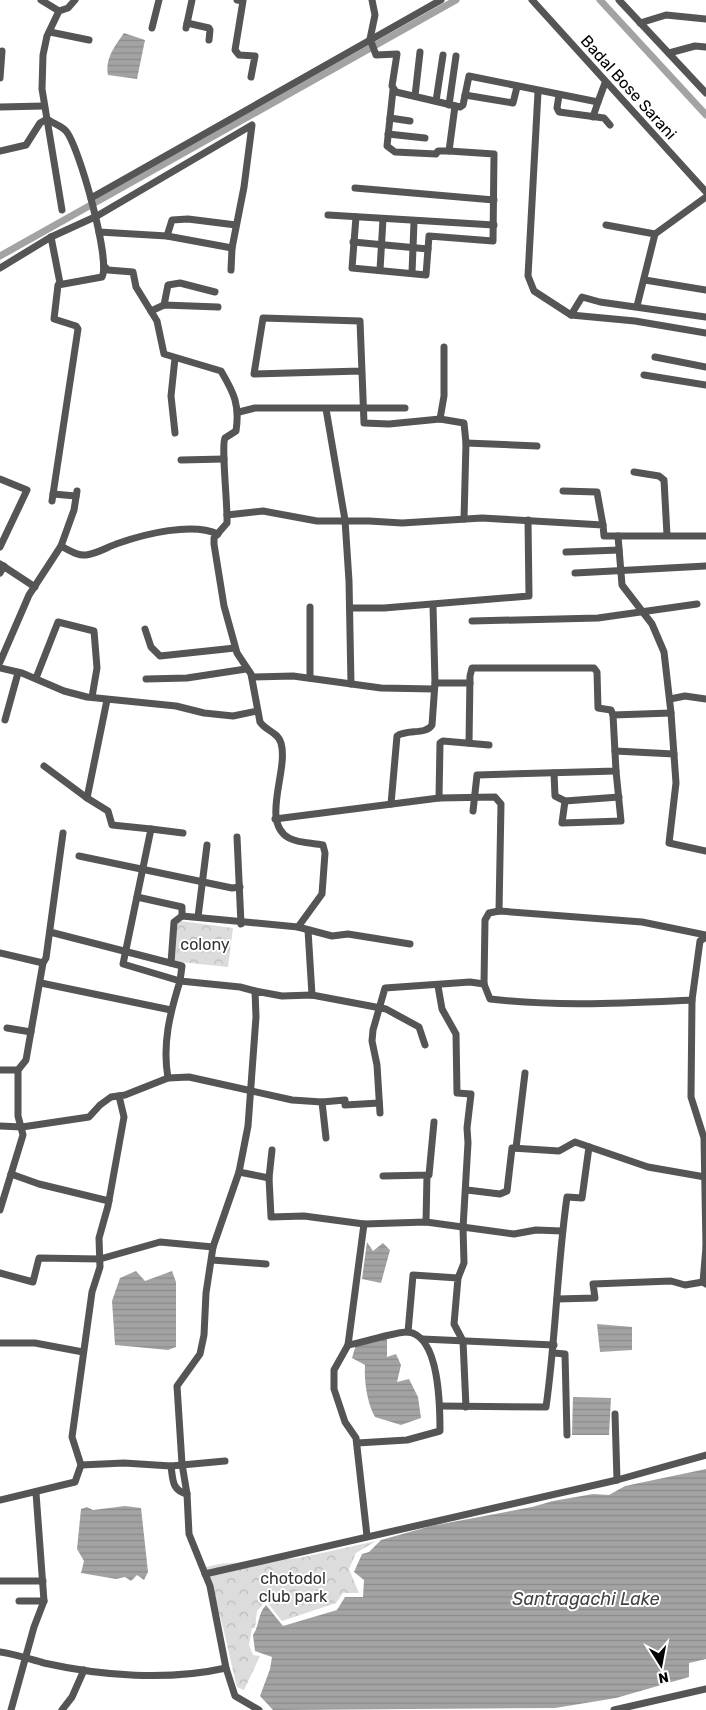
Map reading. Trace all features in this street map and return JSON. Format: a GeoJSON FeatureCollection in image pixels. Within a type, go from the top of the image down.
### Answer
{"type":"FeatureCollection","features":[{"type":"Feature","properties":{"kind":"street"},"geometry":{"type":"LineString","coordinates":[[41,0],[59,11]]}},
{"type":"Feature","properties":{"kind":"street"},"geometry":{"type":"LineString","coordinates":[[62,210],[55,155],[44,106],[42,63],[50,32],[59,11],[68,8],[75,0]]}},
{"type":"Feature","properties":{"kind":"street"},"geometry":{"type":"LineString","coordinates":[[152,28],[159,0]]}},
{"type":"Feature","properties":{"kind":"street"},"geometry":{"type":"LineString","coordinates":[[192,0],[186,25],[208,28],[210,30],[209,40]]}},
{"type":"Feature","properties":{"kind":"street"},"geometry":{"type":"LineString","coordinates":[[237,0],[243,1],[235,50],[239,54],[255,56],[251,77]]}},
{"type":"Feature","properties":{"kind":"street"},"geometry":{"type":"LineString","coordinates":[[356,217],[352,268],[426,275],[429,236],[493,241],[494,154],[449,151],[438,151],[436,154],[395,152],[387,146],[398,54],[376,55],[370,39],[374,15],[372,0]]}},
{"type":"Feature","properties":{"kind":"street"},"geometry":{"type":"LineString","coordinates":[[90,198],[441,0]]}},
{"type":"Feature","properties":{"kind":"street","name":"Badal Bose Sarani"},"geometry":{"type":"LineString","coordinates":[[532,0],[605,83],[706,192]]}},
{"type":"Feature","properties":{"kind":"street"},"geometry":{"type":"LineString","coordinates":[[619,0],[706,93]]}},
{"type":"Feature","properties":{"kind":"street"},"geometry":{"type":"LineString","coordinates":[[640,23],[666,15],[706,19]]}},
{"type":"Feature","properties":{"kind":"street"},"geometry":{"type":"LineString","coordinates":[[50,32],[89,40]]}},
{"type":"Feature","properties":{"kind":"street"},"geometry":{"type":"LineString","coordinates":[[669,53],[695,46],[706,47]]}},
{"type":"Feature","properties":{"kind":"street"},"geometry":{"type":"LineString","coordinates":[[0,78],[2,51]]}},
{"type":"Feature","properties":{"kind":"street"},"geometry":{"type":"LineString","coordinates":[[414,96],[420,52]]}},
{"type":"Feature","properties":{"kind":"street"},"geometry":{"type":"LineString","coordinates":[[436,102],[443,55]]}},
{"type":"Feature","properties":{"kind":"street"},"geometry":{"type":"LineString","coordinates":[[449,151],[456,56]]}},
{"type":"Feature","properties":{"kind":"street"},"geometry":{"type":"LineString","coordinates":[[393,90],[436,102],[463,105],[469,76],[538,92],[598,102]]}},
{"type":"Feature","properties":{"kind":"street"},"geometry":{"type":"LineString","coordinates":[[593,117],[605,83]]}},
{"type":"Feature","properties":{"kind":"street"},"geometry":{"type":"LineString","coordinates":[[465,95],[513,103],[517,87]]}},
{"type":"Feature","properties":{"kind":"street"},"geometry":{"type":"LineString","coordinates":[[538,92],[528,276],[534,291],[571,315],[634,321],[706,333]]}},
{"type":"Feature","properties":{"kind":"street"},"geometry":{"type":"LineString","coordinates":[[559,95],[557,108],[559,112],[604,118],[610,125]]}},
{"type":"Feature","properties":{"kind":"street"},"geometry":{"type":"LineString","coordinates":[[0,107],[44,106]]}},
{"type":"Feature","properties":{"kind":"street"},"geometry":{"type":"LineString","coordinates":[[390,118],[410,121]]}},
{"type":"Feature","properties":{"kind":"street"},"geometry":{"type":"LineString","coordinates":[[46,119],[66,131],[96,213],[104,266],[102,277],[60,283]]}},
{"type":"Feature","properties":{"kind":"street"},"geometry":{"type":"LineString","coordinates":[[0,151],[26,145],[40,123],[46,119]]}},
{"type":"Feature","properties":{"kind":"street"},"geometry":{"type":"LineString","coordinates":[[0,268],[51,237],[252,125],[244,187],[232,248],[231,270]]}},
{"type":"Feature","properties":{"kind":"street"},"geometry":{"type":"LineString","coordinates":[[388,134],[425,138]]}},
{"type":"Feature","properties":{"kind":"street"},"geometry":{"type":"LineString","coordinates":[[355,188],[494,200]]}},
{"type":"Feature","properties":{"kind":"street"},"geometry":{"type":"LineString","coordinates":[[637,306],[655,234],[706,197]]}},
{"type":"Feature","properties":{"kind":"street"},"geometry":{"type":"LineString","coordinates":[[328,215],[414,222],[494,225]]}},
{"type":"Feature","properties":{"kind":"street"},"geometry":{"type":"LineString","coordinates":[[167,236],[172,220],[188,219],[236,226]]}},
{"type":"Feature","properties":{"kind":"street"},"geometry":{"type":"LineString","coordinates":[[380,270],[383,219]]}},
{"type":"Feature","properties":{"kind":"street"},"geometry":{"type":"LineString","coordinates":[[412,273],[414,222]]}},
{"type":"Feature","properties":{"kind":"street"},"geometry":{"type":"LineString","coordinates":[[606,225],[655,234]]}},
{"type":"Feature","properties":{"kind":"street"},"geometry":{"type":"LineString","coordinates":[[99,232],[167,236],[232,248]]}},
{"type":"Feature","properties":{"kind":"street"},"geometry":{"type":"LineString","coordinates":[[0,662],[34,586],[61,546],[74,510],[76,493],[52,498],[78,329],[76,326],[54,319],[60,283],[51,237]]}},
{"type":"Feature","properties":{"kind":"street"},"geometry":{"type":"LineString","coordinates":[[354,242],[428,249]]}},
{"type":"Feature","properties":{"kind":"street"},"geometry":{"type":"LineString","coordinates":[[104,266],[108,270],[133,272],[136,287],[157,321],[164,354],[221,370],[235,397],[239,412],[236,431],[223,441],[228,515],[226,525],[218,534],[214,544],[217,568],[235,648],[252,678],[257,711],[262,725],[276,734],[282,746],[281,776],[274,818],[282,832],[290,838],[323,845],[325,853],[322,894],[298,927]]}},
{"type":"Feature","properties":{"kind":"street"},"geometry":{"type":"LineString","coordinates":[[645,280],[706,290]]}},
{"type":"Feature","properties":{"kind":"street"},"geometry":{"type":"LineString","coordinates":[[164,305],[168,285],[180,283],[215,292]]}},
{"type":"Feature","properties":{"kind":"street"},"geometry":{"type":"LineString","coordinates":[[571,315],[582,297],[600,302],[706,317]]}},
{"type":"Feature","properties":{"kind":"street"},"geometry":{"type":"LineString","coordinates":[[152,311],[164,305],[218,307]]}},
{"type":"Feature","properties":{"kind":"street"},"geometry":{"type":"LineString","coordinates":[[361,371],[254,374],[263,318],[360,321],[364,423],[389,424],[440,419],[464,423],[466,443],[464,519]]}},
{"type":"Feature","properties":{"kind":"street"},"geometry":{"type":"LineString","coordinates":[[440,419],[444,396],[444,347]]}},
{"type":"Feature","properties":{"kind":"street"},"geometry":{"type":"LineString","coordinates":[[655,357],[706,367]]}},
{"type":"Feature","properties":{"kind":"street"},"geometry":{"type":"LineString","coordinates":[[175,358],[171,396],[175,433]]}},
{"type":"Feature","properties":{"kind":"street"},"geometry":{"type":"LineString","coordinates":[[644,375],[706,386]]}},
{"type":"Feature","properties":{"kind":"street"},"geometry":{"type":"LineString","coordinates":[[239,412],[256,408],[405,408]]}},
{"type":"Feature","properties":{"kind":"street"},"geometry":{"type":"LineString","coordinates":[[326,409],[345,520],[350,608],[351,684]]}},
{"type":"Feature","properties":{"kind":"street"},"geometry":{"type":"LineString","coordinates":[[466,443],[537,446]]}},
{"type":"Feature","properties":{"kind":"street"},"geometry":{"type":"LineString","coordinates":[[181,460],[224,459]]}},
{"type":"Feature","properties":{"kind":"street"},"geometry":{"type":"LineString","coordinates":[[634,472],[659,476],[664,480],[667,534]]}},
{"type":"Feature","properties":{"kind":"street"},"geometry":{"type":"LineString","coordinates":[[0,479],[27,490],[0,547]]}},
{"type":"Feature","properties":{"kind":"street"},"geometry":{"type":"LineString","coordinates":[[564,491],[597,492],[604,536],[667,534],[706,536]]}},
{"type":"Feature","properties":{"kind":"street"},"geometry":{"type":"LineString","coordinates":[[228,515],[263,511],[317,521],[345,520],[402,523],[464,519],[528,520],[603,525]]}},
{"type":"Feature","properties":{"kind":"street"},"geometry":{"type":"LineString","coordinates":[[350,608],[433,605],[529,596],[528,520]]}},
{"type":"Feature","properties":{"kind":"street"},"geometry":{"type":"LineString","coordinates":[[61,546],[75,554],[86,555],[136,537],[163,532],[208,529],[218,534]]}},
{"type":"Feature","properties":{"kind":"street"},"geometry":{"type":"LineString","coordinates":[[618,536],[622,585],[652,624],[664,652],[670,699],[676,783],[670,843],[706,851]]}},
{"type":"Feature","properties":{"kind":"street"},"geometry":{"type":"LineString","coordinates":[[566,552],[619,550]]}},
{"type":"Feature","properties":{"kind":"street"},"geometry":{"type":"LineString","coordinates":[[575,573],[706,566]]}},
{"type":"Feature","properties":{"kind":"street"},"geometry":{"type":"LineString","coordinates":[[1,568],[34,586]]}},
{"type":"Feature","properties":{"kind":"street"},"geometry":{"type":"LineString","coordinates":[[472,622],[598,618],[697,604]]}},
{"type":"Feature","properties":{"kind":"street"},"geometry":{"type":"LineString","coordinates":[[391,804],[395,739],[406,731],[430,728],[435,686],[433,605]]}},
{"type":"Feature","properties":{"kind":"street"},"geometry":{"type":"LineString","coordinates":[[310,607],[310,678]]}},
{"type":"Feature","properties":{"kind":"street"},"geometry":{"type":"LineString","coordinates":[[36,678],[58,622],[94,631],[97,668],[92,697]]}},
{"type":"Feature","properties":{"kind":"street"},"geometry":{"type":"LineString","coordinates":[[146,629],[151,647],[160,656],[235,648]]}},
{"type":"Feature","properties":{"kind":"street"},"geometry":{"type":"LineString","coordinates":[[0,668],[36,678],[64,691],[107,700],[176,706],[204,713],[233,716],[257,711]]}},
{"type":"Feature","properties":{"kind":"street"},"geometry":{"type":"LineString","coordinates":[[469,743],[472,668],[592,668],[596,672],[598,708],[611,710],[613,715],[621,821],[562,823],[564,801]]}},
{"type":"Feature","properties":{"kind":"street"},"geometry":{"type":"LineString","coordinates":[[146,678],[187,678],[246,669]]}},
{"type":"Feature","properties":{"kind":"street"},"geometry":{"type":"LineString","coordinates":[[6,720],[18,673]]}},
{"type":"Feature","properties":{"kind":"street"},"geometry":{"type":"LineString","coordinates":[[252,678],[310,678],[316,681],[381,688],[470,683]]}},
{"type":"Feature","properties":{"kind":"street"},"geometry":{"type":"LineString","coordinates":[[670,699],[686,696],[706,699]]}},
{"type":"Feature","properties":{"kind":"street"},"geometry":{"type":"LineString","coordinates":[[87,798],[107,700]]}},
{"type":"Feature","properties":{"kind":"street"},"geometry":{"type":"LineString","coordinates":[[613,715],[671,713]]}},
{"type":"Feature","properties":{"kind":"street"},"geometry":{"type":"LineString","coordinates":[[439,798],[440,743],[489,745]]}},
{"type":"Feature","properties":{"kind":"street"},"geometry":{"type":"LineString","coordinates":[[615,752],[674,754]]}},
{"type":"Feature","properties":{"kind":"street"},"geometry":{"type":"LineString","coordinates":[[44,766],[108,811],[112,826],[184,832]]}},
{"type":"Feature","properties":{"kind":"street"},"geometry":{"type":"LineString","coordinates":[[473,811],[477,775],[616,772]]}},
{"type":"Feature","properties":{"kind":"street"},"geometry":{"type":"LineString","coordinates":[[554,773],[555,796],[564,801],[619,797]]}},
{"type":"Feature","properties":{"kind":"street"},"geometry":{"type":"LineString","coordinates":[[274,818],[439,798],[495,797],[501,804],[499,911]]}},
{"type":"Feature","properties":{"kind":"street"},"geometry":{"type":"LineString","coordinates":[[151,829],[122,964],[180,981],[240,986],[282,996],[312,995],[386,1008],[419,1027],[424,1045]]}},
{"type":"Feature","properties":{"kind":"street"},"geometry":{"type":"LineString","coordinates":[[0,1210],[23,1135],[18,1110],[18,1070],[26,1060],[32,1032],[43,963],[46,958],[63,833]]}},
{"type":"Feature","properties":{"kind":"street"},"geometry":{"type":"LineString","coordinates":[[237,837],[241,924]]}},
{"type":"Feature","properties":{"kind":"street"},"geometry":{"type":"LineString","coordinates":[[198,917],[207,845]]}},
{"type":"Feature","properties":{"kind":"street"},"geometry":{"type":"LineString","coordinates":[[79,856],[143,871],[240,887]]}},
{"type":"Feature","properties":{"kind":"street"},"geometry":{"type":"LineString","coordinates":[[137,897],[182,907],[182,916]]}},
{"type":"Feature","properties":{"kind":"street"},"geometry":{"type":"LineString","coordinates":[[692,1000],[628,1003],[515,1002],[490,999],[484,984],[485,920],[489,913],[499,911],[642,922],[706,936]]}},
{"type":"Feature","properties":{"kind":"street"},"geometry":{"type":"LineString","coordinates":[[171,963],[174,922],[182,916],[241,924],[298,927],[332,936],[348,934],[410,944]]}},
{"type":"Feature","properties":{"kind":"street"},"geometry":{"type":"LineString","coordinates":[[308,930],[312,995]]}},
{"type":"Feature","properties":{"kind":"street"},"geometry":{"type":"LineString","coordinates":[[50,932],[182,966],[165,1043],[165,1061],[168,1078]]}},
{"type":"Feature","properties":{"kind":"street"},"geometry":{"type":"LineString","coordinates":[[557,1299],[595,1298],[593,1284],[671,1281],[685,1285],[705,1283],[705,1138],[691,1097],[692,1000],[700,941],[706,936]]}},
{"type":"Feature","properties":{"kind":"street"},"geometry":{"type":"LineString","coordinates":[[0,953],[43,963]]}},
{"type":"Feature","properties":{"kind":"street"},"geometry":{"type":"LineString","coordinates":[[380,1113],[372,1041],[385,988],[389,986],[438,986],[470,982],[484,984]]}},
{"type":"Feature","properties":{"kind":"street"},"geometry":{"type":"LineString","coordinates":[[41,984],[171,1010]]}},
{"type":"Feature","properties":{"kind":"street"},"geometry":{"type":"LineString","coordinates":[[438,986],[442,1009],[456,1034],[458,1093],[471,1094],[467,1128],[468,1143],[463,1228],[464,1263],[458,1278],[454,1324],[464,1341],[466,1407]]}},
{"type":"Feature","properties":{"kind":"street"},"geometry":{"type":"LineString","coordinates":[[255,991],[256,1017],[248,1126],[239,1172],[213,1247],[206,1293],[204,1335],[200,1354],[177,1386],[189,1534],[210,1586],[226,1668],[235,1696],[259,1710]]}},
{"type":"Feature","properties":{"kind":"street"},"geometry":{"type":"LineString","coordinates":[[7,1028],[32,1032]]}},
{"type":"Feature","properties":{"kind":"street"},"geometry":{"type":"LineString","coordinates":[[0,1070],[18,1070]]}},
{"type":"Feature","properties":{"kind":"street"},"geometry":{"type":"LineString","coordinates":[[516,1148],[525,1073]]}},
{"type":"Feature","properties":{"kind":"street"},"geometry":{"type":"LineString","coordinates":[[0,1126],[22,1126],[89,1117],[111,1097],[119,1096],[168,1078],[189,1077],[292,1100],[322,1102],[345,1100],[345,1105],[380,1103]]}},
{"type":"Feature","properties":{"kind":"street"},"geometry":{"type":"LineString","coordinates":[[0,1500],[36,1493],[75,1482],[81,1465],[72,1437],[92,1292],[100,1259],[99,1238],[109,1201],[124,1117],[119,1096]]}},
{"type":"Feature","properties":{"kind":"street"},"geometry":{"type":"LineString","coordinates":[[322,1102],[326,1138]]}},
{"type":"Feature","properties":{"kind":"street"},"geometry":{"type":"LineString","coordinates":[[426,1222],[427,1175],[430,1170],[434,1122]]}},
{"type":"Feature","properties":{"kind":"street"},"geometry":{"type":"LineString","coordinates":[[466,1190],[500,1194],[507,1192],[512,1148],[559,1151],[575,1142],[648,1167],[705,1178]]}},
{"type":"Feature","properties":{"kind":"street"},"geometry":{"type":"LineString","coordinates":[[440,1406],[546,1407],[554,1349],[562,1231],[567,1197],[582,1198],[589,1147]]}},
{"type":"Feature","properties":{"kind":"street"},"geometry":{"type":"LineString","coordinates":[[272,1150],[269,1178],[271,1217],[304,1216],[364,1224],[426,1222],[514,1234],[536,1230],[562,1231]]}},
{"type":"Feature","properties":{"kind":"street"},"geometry":{"type":"LineString","coordinates":[[239,1172],[269,1178]]}},
{"type":"Feature","properties":{"kind":"street"},"geometry":{"type":"LineString","coordinates":[[12,1174],[39,1184],[109,1201]]}},
{"type":"Feature","properties":{"kind":"street"},"geometry":{"type":"LineString","coordinates":[[383,1176],[427,1175]]}},
{"type":"Feature","properties":{"kind":"street"},"geometry":{"type":"LineString","coordinates":[[364,1224],[348,1346],[334,1370],[334,1389],[345,1422],[356,1438],[367,1536]]}},
{"type":"Feature","properties":{"kind":"street"},"geometry":{"type":"LineString","coordinates":[[0,1273],[33,1282],[39,1258],[100,1259],[160,1242],[213,1247]]}},
{"type":"Feature","properties":{"kind":"street"},"geometry":{"type":"LineString","coordinates":[[212,1260],[266,1264]]}},
{"type":"Feature","properties":{"kind":"street"},"geometry":{"type":"LineString","coordinates":[[408,1332],[413,1274],[458,1278]]}},
{"type":"Feature","properties":{"kind":"street"},"geometry":{"type":"LineString","coordinates":[[348,1346],[408,1332],[422,1339],[554,1349],[565,1354],[567,1435]]}},
{"type":"Feature","properties":{"kind":"street"},"geometry":{"type":"LineString","coordinates":[[357,1443],[407,1440],[440,1431],[440,1406],[435,1365],[422,1339]]}},
{"type":"Feature","properties":{"kind":"street"},"geometry":{"type":"LineString","coordinates":[[0,1343],[35,1343],[83,1352]]}},
{"type":"Feature","properties":{"kind":"street"},"geometry":{"type":"LineString","coordinates":[[615,1414],[617,1480]]}},
{"type":"Feature","properties":{"kind":"street"},"geometry":{"type":"LineString","coordinates":[[205,1574],[617,1480],[706,1455]]}},
{"type":"Feature","properties":{"kind":"street"},"geometry":{"type":"LineString","coordinates":[[81,1465],[124,1463],[171,1466],[224,1461]]}},
{"type":"Feature","properties":{"kind":"street"},"geometry":{"type":"LineString","coordinates":[[171,1466],[175,1488],[178,1492],[187,1494]]}},
{"type":"Feature","properties":{"kind":"street"},"geometry":{"type":"LineString","coordinates":[[11,1710],[27,1658],[34,1627],[44,1601],[36,1493]]}},
{"type":"Feature","properties":{"kind":"street"},"geometry":{"type":"LineString","coordinates":[[0,1581],[43,1581]]}},
{"type":"Feature","properties":{"kind":"street"},"geometry":{"type":"LineString","coordinates":[[20,1601],[44,1601]]}},
{"type":"Feature","properties":{"kind":"street"},"geometry":{"type":"LineString","coordinates":[[0,1652],[84,1670],[186,1675],[226,1668]]}},
{"type":"Feature","properties":{"kind":"street"},"geometry":{"type":"LineString","coordinates":[[62,1710],[72,1697],[84,1670]]}},
{"type":"Feature","properties":{"kind":"street"},"geometry":{"type":"LineString","coordinates":[[614,1710],[706,1690]]}},
{"type":"Feature","properties":{"kind":"green space","name":"colony"},"geometry":{"type":"Polygon","coordinates":[[[173,920],[233,928],[228,967],[171,961],[173,920]]]}},
{"type":"Feature","properties":{"kind":"green space","name":"chotodol club park"},"geometry":{"type":"Polygon","coordinates":[[[376,1541],[356,1553],[349,1569],[359,1593],[343,1593],[336,1603],[282,1621],[266,1601],[257,1611],[255,1628],[252,1628],[249,1645],[253,1655],[260,1656],[244,1690],[237,1687],[219,1612],[202,1568],[219,1564],[299,1558],[376,1541]]]}},
{"type":"Feature","properties":{"kind":"water"},"geometry":{"type":"Polygon","coordinates":[[[124,33],[145,40],[137,79],[108,75],[109,58],[124,33]]]}},
{"type":"Feature","properties":{"kind":"water"},"geometry":{"type":"Polygon","coordinates":[[[367,1242],[373,1251],[383,1243],[390,1250],[381,1283],[362,1279],[367,1242]]]}},
{"type":"Feature","properties":{"kind":"water"},"geometry":{"type":"Polygon","coordinates":[[[136,1271],[145,1281],[172,1271],[176,1282],[176,1347],[168,1350],[115,1345],[112,1301],[120,1278],[136,1271]]]}},
{"type":"Feature","properties":{"kind":"water"},"geometry":{"type":"Polygon","coordinates":[[[597,1324],[632,1327],[632,1350],[600,1352],[597,1324]]]}},
{"type":"Feature","properties":{"kind":"water"},"geometry":{"type":"Polygon","coordinates":[[[387,1338],[387,1357],[396,1354],[401,1365],[397,1382],[409,1379],[418,1397],[421,1418],[401,1425],[375,1417],[367,1392],[365,1365],[352,1358],[357,1341],[387,1338]]]}},
{"type":"Feature","properties":{"kind":"water"},"geometry":{"type":"Polygon","coordinates":[[[573,1397],[611,1398],[609,1435],[572,1435],[573,1397]]]}},
{"type":"Feature","properties":{"kind":"water","name":"Santragachi Lake"},"geometry":{"type":"Polygon","coordinates":[[[706,1469],[706,1659],[689,1663],[689,1677],[616,1698],[555,1708],[273,1710],[260,1696],[270,1669],[272,1657],[255,1651],[253,1635],[261,1612],[266,1605],[283,1626],[337,1610],[345,1597],[363,1597],[364,1580],[354,1572],[362,1554],[369,1552],[381,1540],[431,1526],[532,1507],[553,1501],[593,1494],[609,1495],[625,1486],[706,1469]]]}},
{"type":"Feature","properties":{"kind":"water"},"geometry":{"type":"Polygon","coordinates":[[[125,1506],[141,1508],[148,1572],[144,1580],[137,1575],[131,1581],[125,1577],[116,1579],[81,1573],[84,1561],[77,1549],[81,1509],[87,1507],[93,1510],[125,1506]]]}},
{"type":"Feature","properties":{"kind":"waterway"},"geometry":{"type":"LineString","coordinates":[[0,256],[456,0]]}},
{"type":"Feature","properties":{"kind":"waterway"},"geometry":{"type":"LineString","coordinates":[[600,0],[706,115]]}}]}
